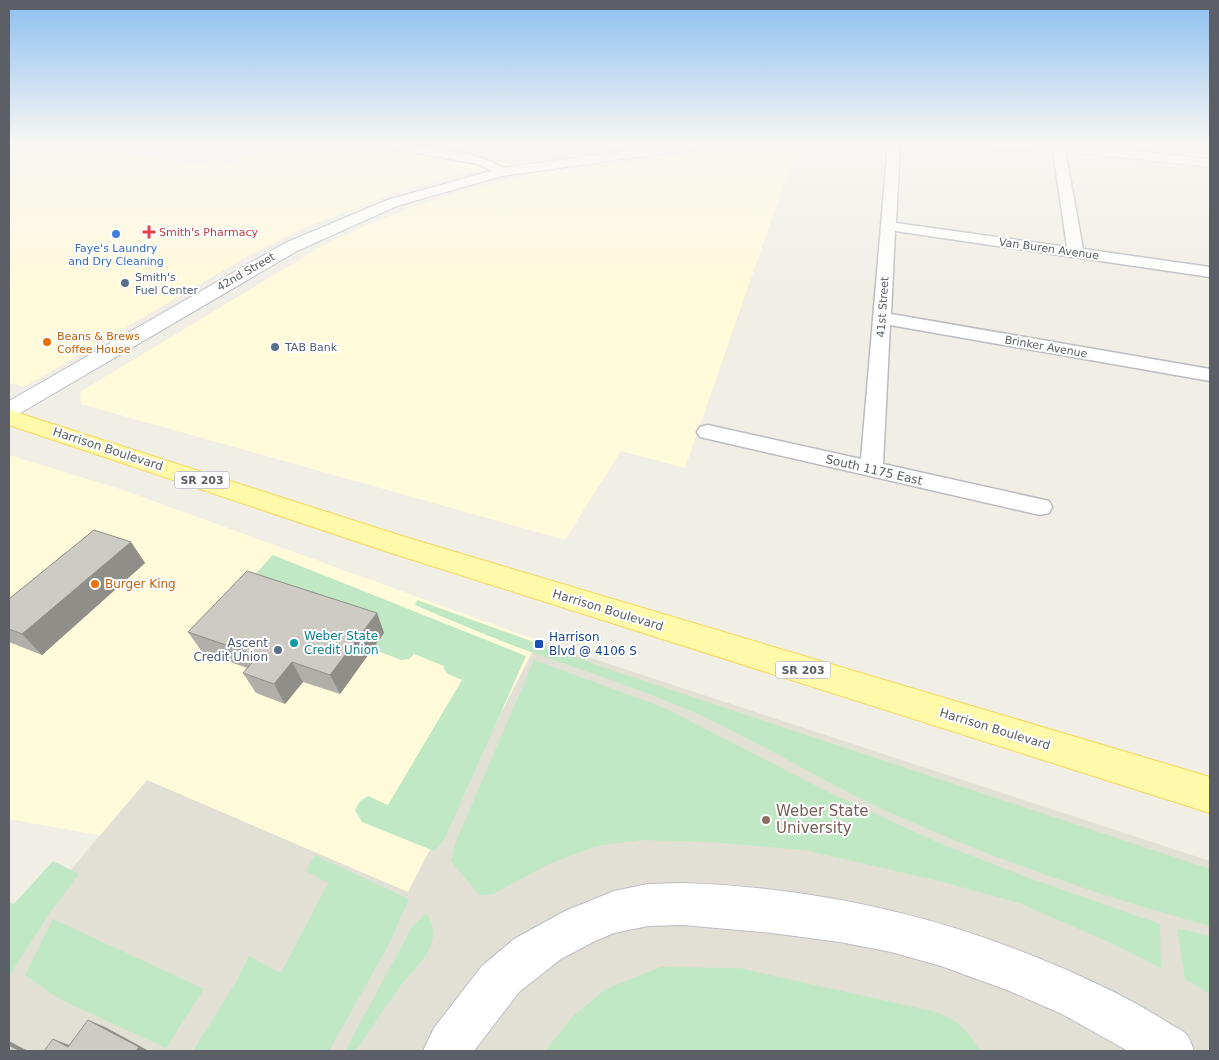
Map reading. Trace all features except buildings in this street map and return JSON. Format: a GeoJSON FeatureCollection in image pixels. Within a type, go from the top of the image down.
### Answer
{"type":"FeatureCollection","features":[{"type":"Feature","properties":{"kind":"main road","name":"42nd Street"},"geometry":{"type":"LineString","coordinates":[[9,410],[290,247],[392,203],[420,193]]}},
{"type":"Feature","properties":{"kind":"main road","name":"Harrison Boulevard"},"geometry":{"type":"LineString","coordinates":[[9,417],[405,547],[1210,795]]}},
{"type":"Feature","properties":{"kind":"main road"},"geometry":{"type":"LineString","coordinates":[[447,1051],[502,976],[544,946],[580,926],[600,917],[631,908],[712,904],[860,925],[906,935],[958,950],[1028,977],[1073,998],[1170,1051]]}},
{"type":"Feature","properties":{"kind":"street","name":"41st Street"},"geometry":{"type":"LineString","coordinates":[[871,470],[891,193]]}},
{"type":"Feature","properties":{"kind":"street"},"geometry":{"type":"LineString","coordinates":[[1066,193],[1076,253]]}},
{"type":"Feature","properties":{"kind":"street","name":"Van Buren Avenue"},"geometry":{"type":"LineString","coordinates":[[889,226],[1210,272]]}},
{"type":"Feature","properties":{"kind":"street","name":"Brinker Avenue"},"geometry":{"type":"LineString","coordinates":[[882,318],[1210,375]]}},
{"type":"Feature","properties":{"kind":"street","name":"South 1175 East"},"geometry":{"type":"LineString","coordinates":[[708,432],[1040,507]]}},
{"type":"Feature","properties":{"kind":"shaded area"},"geometry":{"type":"Polygon","coordinates":[[[9,193],[394,193],[304,228],[248,256],[24,387],[9,383],[9,193]]]}},
{"type":"Feature","properties":{"kind":"shaded area"},"geometry":{"type":"Polygon","coordinates":[[[455,193],[781,193],[685,468],[621,451],[565,540],[81,404],[80,392],[322,246],[369,224],[420,204],[455,193]]]}},
{"type":"Feature","properties":{"kind":"shaded area"},"geometry":{"type":"Polygon","coordinates":[[[9,455],[123,490],[542,642],[531,655],[408,892],[9,819],[9,455]]]}},
{"type":"Feature","properties":{"kind":"shaded area","name":"Weber State University"},"geometry":{"type":"Polygon","coordinates":[[[542,642],[1210,861],[1210,1051],[9,1051],[9,917],[25,924],[147,780],[408,892],[531,655],[542,642]]]}},
{"type":"Feature","properties":{"kind":"green space"},"geometry":{"type":"Polygon","coordinates":[[[273,555],[526,656],[444,840],[434,851],[362,822],[355,810],[360,801],[368,796],[388,805],[462,680],[448,674],[444,666],[414,654],[409,659],[401,660],[380,652],[377,656],[370,653],[384,633],[225,606],[273,555]]]}},
{"type":"Feature","properties":{"kind":"green space"},"geometry":{"type":"Polygon","coordinates":[[[417,600],[611,670],[1210,869],[1210,926],[1096,892],[1020,866],[909,821],[854,795],[747,738],[693,712],[487,635],[415,605],[417,600]]]}},
{"type":"Feature","properties":{"kind":"green space"},"geometry":{"type":"Polygon","coordinates":[[[534,660],[665,708],[826,791],[939,843],[1018,874],[1160,924],[1161,968],[1113,944],[1019,903],[935,880],[804,850],[710,842],[639,840],[597,846],[549,864],[493,894],[479,895],[451,861],[455,844],[534,660]]]}},
{"type":"Feature","properties":{"kind":"green space"},"geometry":{"type":"Polygon","coordinates":[[[315,855],[409,899],[388,946],[329,1051],[193,1051],[236,982],[249,956],[281,973],[328,883],[306,871],[315,855]]]}},
{"type":"Feature","properties":{"kind":"green space"},"geometry":{"type":"Polygon","coordinates":[[[53,861],[79,874],[51,911],[9,976],[9,902],[14,904],[53,861]]]}},
{"type":"Feature","properties":{"kind":"green space"},"geometry":{"type":"Polygon","coordinates":[[[426,913],[433,933],[430,948],[426,955],[403,982],[355,1051],[345,1051],[412,927],[426,913]]]}},
{"type":"Feature","properties":{"kind":"green space"},"geometry":{"type":"Polygon","coordinates":[[[53,919],[204,989],[166,1048],[59,999],[25,975],[53,919]]]}},
{"type":"Feature","properties":{"kind":"green space"},"geometry":{"type":"Polygon","coordinates":[[[1177,928],[1210,936],[1210,994],[1185,979],[1177,928]]]}},
{"type":"Feature","properties":{"kind":"green space"},"geometry":{"type":"Polygon","coordinates":[[[661,967],[739,968],[936,1012],[962,1027],[980,1051],[545,1051],[573,1016],[606,989],[661,967]]]}},
{"type":"Feature","properties":{"kind":"place","name":"Smith's Pharmacy"},"geometry":{"type":"Point","coordinates":[149,232]}},
{"type":"Feature","properties":{"kind":"place","name":"Faye's Laundry and Dry Cleaning"},"geometry":{"type":"Point","coordinates":[116,234]}},
{"type":"Feature","properties":{"kind":"place","name":"Smith's Fuel Center"},"geometry":{"type":"Point","coordinates":[125,283]}},
{"type":"Feature","properties":{"kind":"place","name":"Beans & Brews Coffee House"},"geometry":{"type":"Point","coordinates":[47,342]}},
{"type":"Feature","properties":{"kind":"place","name":"TAB Bank"},"geometry":{"type":"Point","coordinates":[275,347]}},
{"type":"Feature","properties":{"kind":"place","name":"Burger King"},"geometry":{"type":"Point","coordinates":[95,584]}},
{"type":"Feature","properties":{"kind":"place","name":"Weber State Credit Union"},"geometry":{"type":"Point","coordinates":[294,643]}},
{"type":"Feature","properties":{"kind":"place","name":"Harrison Blvd @ 4106 S"},"geometry":{"type":"Point","coordinates":[539,644]}},
{"type":"Feature","properties":{"kind":"place","name":"Ascent Credit Union"},"geometry":{"type":"Point","coordinates":[278,650]}},
{"type":"Feature","properties":{"kind":"place","name":"Weber State University"},"geometry":{"type":"Point","coordinates":[766,820]}}]}
